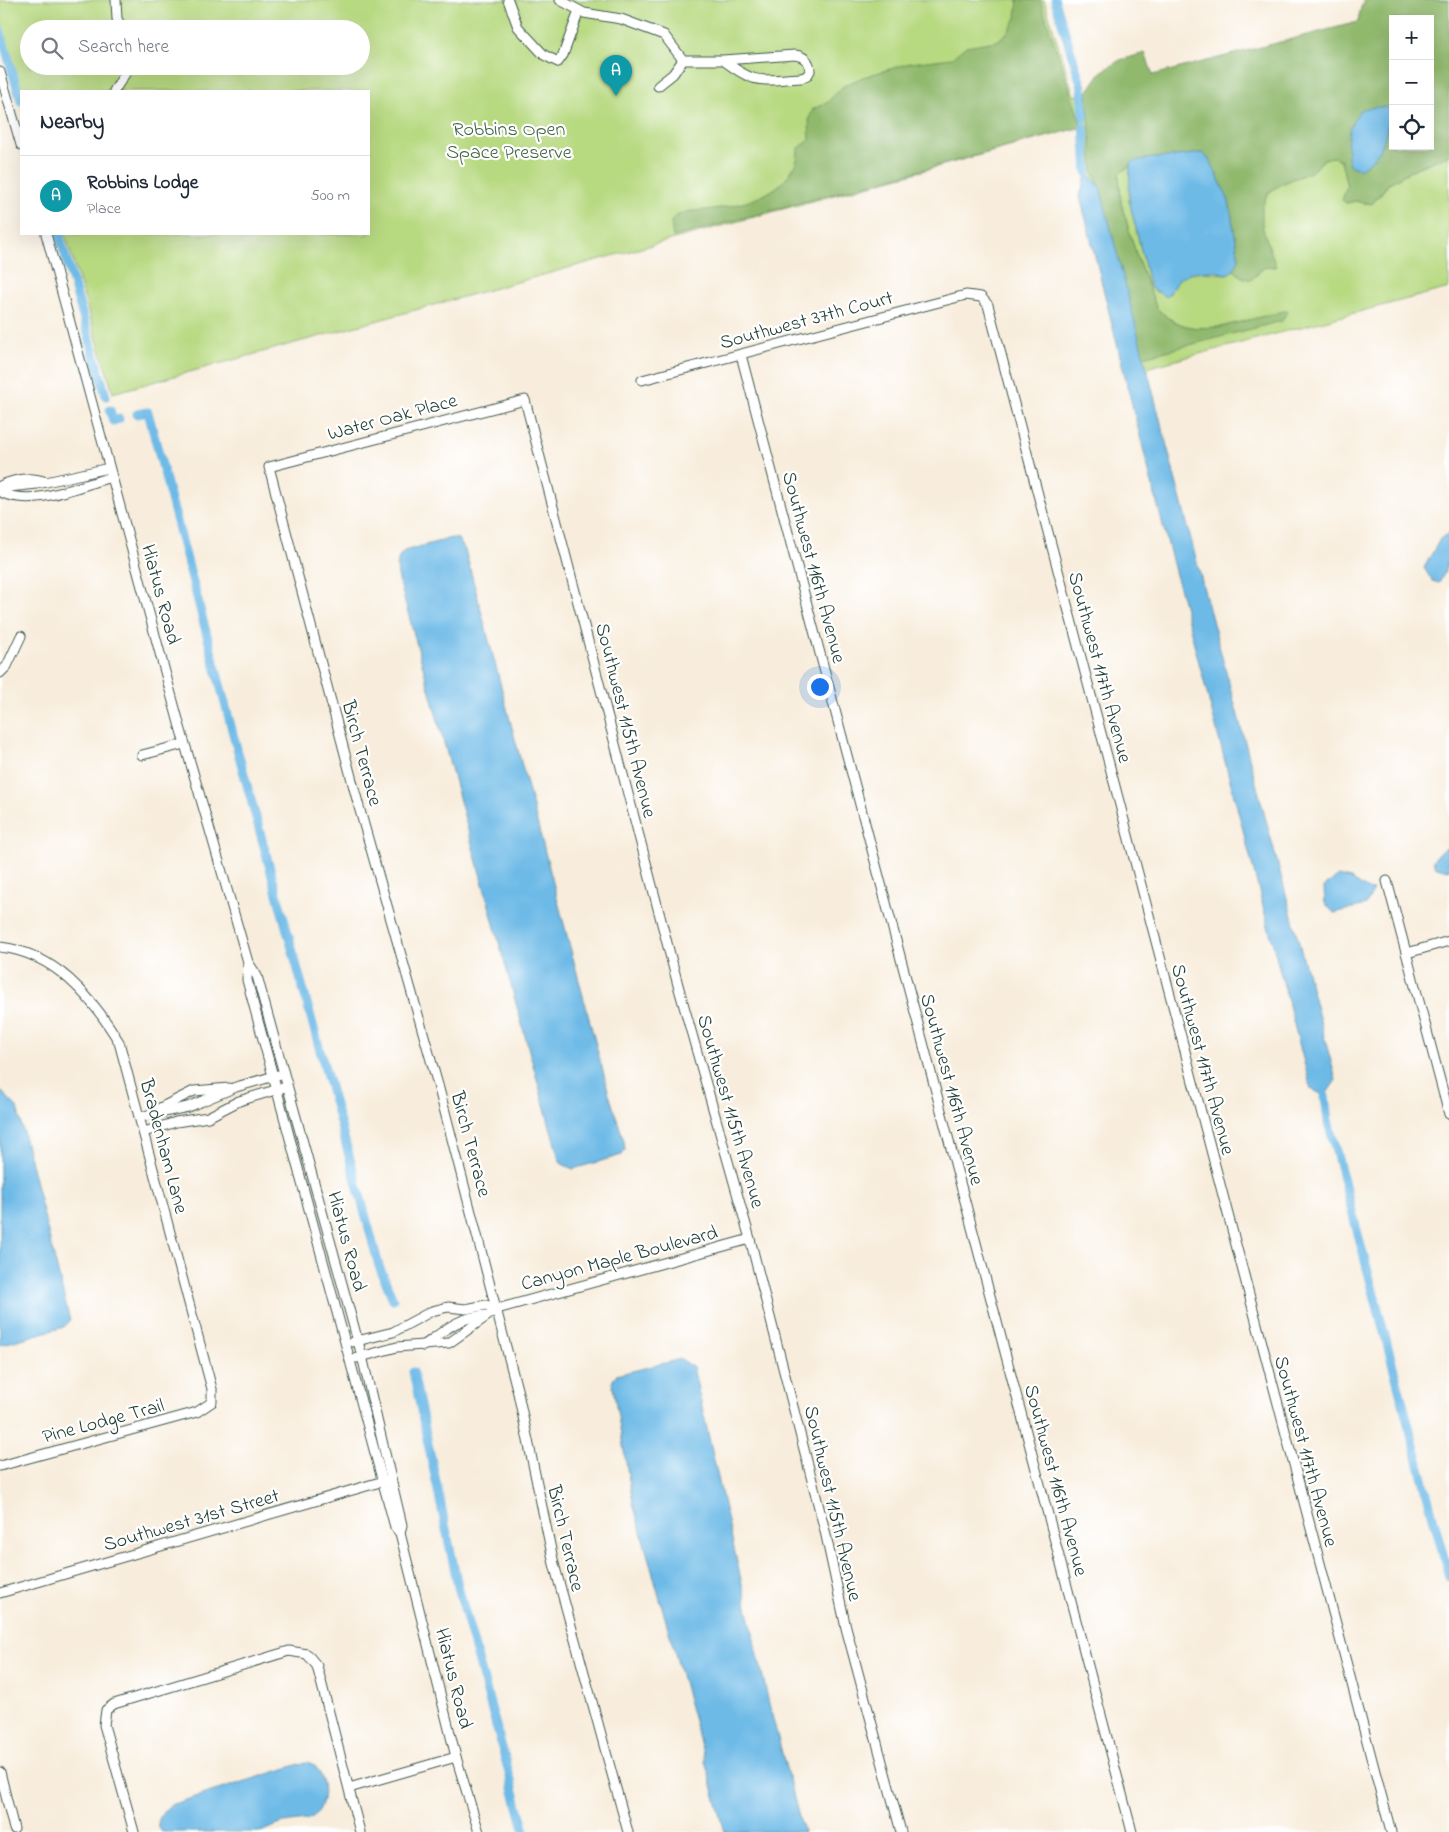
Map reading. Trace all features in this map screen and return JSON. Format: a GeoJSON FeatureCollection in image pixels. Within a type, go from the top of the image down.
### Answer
{"type":"FeatureCollection","features":[{"type":"Feature","properties":{"kind":"street"},"geometry":{"type":"LineString","coordinates":[[116,0],[118,20]]}},
{"type":"Feature","properties":{"kind":"street"},"geometry":{"type":"LineString","coordinates":[[508,0],[518,27],[544,55],[558,62],[563,55],[579,11]]}},
{"type":"Feature","properties":{"kind":"street"},"geometry":{"type":"LineString","coordinates":[[560,0],[579,11],[621,19],[664,35],[683,60]]}},
{"type":"Feature","properties":{"kind":"street"},"geometry":{"type":"LineString","coordinates":[[683,60],[723,60],[795,55],[807,60],[810,71],[807,76],[801,78],[757,81],[744,76],[723,60]]}},
{"type":"Feature","properties":{"kind":"street"},"geometry":{"type":"LineString","coordinates":[[658,86],[673,74],[683,60]]}},
{"type":"Feature","properties":{"kind":"street"},"geometry":{"type":"LineString","coordinates":[[0,72],[20,142]]}},
{"type":"Feature","properties":{"kind":"street"},"geometry":{"type":"LineString","coordinates":[[115,90],[124,75]]}},
{"type":"Feature","properties":{"kind":"street","name":"Hiatus Road"},"geometry":{"type":"LineString","coordinates":[[46,235],[184,744],[248,962],[257,976],[362,1356],[392,1478],[402,1525],[400,1532],[456,1757],[479,1832]]}},
{"type":"Feature","properties":{"kind":"street","name":"Southwest 37th Court"},"geometry":{"type":"LineString","coordinates":[[642,380],[966,295],[980,297]]}},
{"type":"Feature","properties":{"kind":"street","name":"Southwest 117th Avenue"},"geometry":{"type":"LineString","coordinates":[[980,297],[988,305],[1391,1832]]}},
{"type":"Feature","properties":{"kind":"street","name":"Southwest 116th Avenue"},"geometry":{"type":"LineString","coordinates":[[741,355],[1132,1832]]}},
{"type":"Feature","properties":{"kind":"street","name":"Water Oak Place"},"geometry":{"type":"LineString","coordinates":[[269,467],[525,400]]}},
{"type":"Feature","properties":{"kind":"street","name":"Southwest 115th Avenue"},"geometry":{"type":"LineString","coordinates":[[525,400],[673,967],[750,1239],[826,1531],[846,1628],[901,1832]]}},
{"type":"Feature","properties":{"kind":"street","name":"Birch Terrace"},"geometry":{"type":"LineString","coordinates":[[269,467],[359,807],[438,1085],[497,1309],[518,1393],[554,1564],[628,1832]]}},
{"type":"Feature","properties":{"kind":"street"},"geometry":{"type":"LineString","coordinates":[[0,487],[110,472]]}},
{"type":"Feature","properties":{"kind":"street"},"geometry":{"type":"LineString","coordinates":[[0,492],[10,497],[28,498],[110,472]]}},
{"type":"Feature","properties":{"kind":"street"},"geometry":{"type":"LineString","coordinates":[[0,673],[7,666],[21,636]]}},
{"type":"Feature","properties":{"kind":"street"},"geometry":{"type":"LineString","coordinates":[[142,755],[184,744]]}},
{"type":"Feature","properties":{"kind":"street"},"geometry":{"type":"LineString","coordinates":[[1388,881],[1449,1114]]}},
{"type":"Feature","properties":{"kind":"street"},"geometry":{"type":"LineString","coordinates":[[1408,953],[1449,942]]}},
{"type":"Feature","properties":{"kind":"street","name":"Bradenham Lane"},"geometry":{"type":"LineString","coordinates":[[0,947],[11,948],[37,957],[72,980],[101,1013],[119,1042],[212,1389],[212,1402]]}},
{"type":"Feature","properties":{"kind":"street","name":"Hiatus Road"},"geometry":{"type":"LineString","coordinates":[[248,962],[247,980],[278,1089],[382,1481],[395,1527],[400,1532]]}},
{"type":"Feature","properties":{"kind":"street"},"geometry":{"type":"LineString","coordinates":[[140,1117],[192,1106],[236,1087],[284,1073]]}},
{"type":"Feature","properties":{"kind":"street"},"geometry":{"type":"LineString","coordinates":[[144,1132],[176,1122],[208,1117],[239,1101],[288,1086]]}},
{"type":"Feature","properties":{"kind":"street"},"geometry":{"type":"LineString","coordinates":[[140,1117],[194,1091],[236,1087]]}},
{"type":"Feature","properties":{"kind":"street"},"geometry":{"type":"LineString","coordinates":[[187,1095],[195,1119]]}},
{"type":"Feature","properties":{"kind":"street","name":"Canyon Maple Boulevard"},"geometry":{"type":"LineString","coordinates":[[349,1360],[398,1347],[449,1343],[497,1309],[750,1239]]}},
{"type":"Feature","properties":{"kind":"street","name":"Canyon Maple Boulevard"},"geometry":{"type":"LineString","coordinates":[[346,1344],[393,1332],[432,1311],[448,1307],[466,1309],[486,1305],[497,1309]]}},
{"type":"Feature","properties":{"kind":"street"},"geometry":{"type":"LineString","coordinates":[[448,1307],[456,1322]]}},
{"type":"Feature","properties":{"kind":"street","name":"Canyon Maple Boulevard"},"geometry":{"type":"LineString","coordinates":[[422,1346],[456,1322],[468,1317],[486,1315]]}},
{"type":"Feature","properties":{"kind":"street","name":"Pine Lodge Trail"},"geometry":{"type":"LineString","coordinates":[[0,1466],[197,1412],[212,1402]]}},
{"type":"Feature","properties":{"kind":"street","name":"Southwest 31st Street"},"geometry":{"type":"LineString","coordinates":[[0,1593],[392,1478]]}},
{"type":"Feature","properties":{"kind":"street"},"geometry":{"type":"LineString","coordinates":[[134,1832],[104,1725],[106,1710],[114,1704],[289,1652],[306,1654],[317,1666],[360,1832]]}},
{"type":"Feature","properties":{"kind":"street"},"geometry":{"type":"LineString","coordinates":[[349,1788],[456,1757]]}},
{"type":"Feature","properties":{"kind":"street"},"geometry":{"type":"LineString","coordinates":[[0,1772],[14,1829]]}},
{"type":"Feature","properties":{"kind":"green space","name":"Robbins Open Space Preserve"},"geometry":{"type":"Polygon","coordinates":[[[0,0],[1044,0],[1074,96],[1358,22],[1363,0],[1449,0],[1434,15],[1389,15],[1389,21],[1139,136],[1110,180],[1154,345],[1287,311],[1221,327],[1196,328],[1182,325],[1168,318],[1157,309],[1137,257],[1121,203],[1119,174],[1130,164],[1129,200],[1150,287],[1156,292],[1170,294],[1173,285],[1185,275],[1193,273],[1227,274],[1234,270],[1242,277],[1257,275],[1263,268],[1269,266],[1275,267],[1260,222],[1261,207],[1264,199],[1275,188],[1313,170],[1327,158],[1336,157],[1341,160],[1347,186],[1343,200],[1346,203],[1356,201],[1365,204],[1377,199],[1389,183],[1416,168],[1449,155],[1449,288],[1146,368],[1100,187],[1087,172],[1084,127],[1082,127],[113,393],[65,235],[370,235],[370,90],[22,90],[0,20],[0,0]]]}},
{"type":"Feature","properties":{"kind":"green space"},"geometry":{"type":"Polygon","coordinates":[[[1018,0],[1040,0],[1082,127],[673,237],[671,222],[679,214],[689,211],[723,208],[745,202],[766,194],[784,181],[795,165],[798,149],[810,140],[809,119],[813,109],[827,103],[843,86],[863,77],[910,63],[952,58],[966,46],[997,41],[1009,31],[1016,18],[1018,0]]]}},
{"type":"Feature","properties":{"kind":"green space"},"geometry":{"type":"Polygon","coordinates":[[[1367,0],[1449,0],[1449,155],[1416,168],[1389,183],[1372,204],[1356,201],[1346,203],[1342,200],[1347,186],[1341,160],[1333,157],[1324,159],[1311,172],[1283,183],[1268,193],[1262,207],[1262,226],[1276,267],[1265,268],[1251,280],[1242,277],[1234,270],[1239,259],[1229,201],[1210,160],[1202,153],[1138,160],[1119,174],[1121,203],[1137,257],[1157,309],[1168,318],[1182,325],[1196,328],[1221,327],[1288,310],[1282,321],[1143,357],[1100,187],[1093,172],[1087,92],[1101,72],[1120,60],[1145,53],[1153,75],[1358,22],[1361,7],[1367,0]]]}},
{"type":"Feature","properties":{"kind":"water"},"geometry":{"type":"Polygon","coordinates":[[[1389,107],[1389,116],[1386,134],[1379,151],[1367,164],[1359,169],[1349,165],[1348,135],[1352,122],[1361,109],[1389,107]]]}},
{"type":"Feature","properties":{"kind":"water"},"geometry":{"type":"Polygon","coordinates":[[[1202,153],[1210,160],[1229,201],[1239,259],[1234,270],[1227,274],[1214,271],[1193,272],[1180,278],[1166,297],[1150,287],[1129,200],[1130,164],[1138,160],[1202,153]]]}},
{"type":"Feature","properties":{"kind":"water"},"geometry":{"type":"Polygon","coordinates":[[[1087,172],[1100,187],[1207,601],[1336,1080],[1325,1096],[1311,1089],[1150,476],[1080,196],[1087,172]]]}},
{"type":"Feature","properties":{"kind":"water"},"geometry":{"type":"Polygon","coordinates":[[[1449,533],[1447,566],[1439,583],[1432,581],[1424,568],[1440,539],[1449,533]]]}},
{"type":"Feature","properties":{"kind":"water"},"geometry":{"type":"Polygon","coordinates":[[[451,538],[458,539],[465,550],[609,1094],[624,1141],[625,1150],[622,1155],[573,1169],[562,1164],[559,1159],[398,575],[398,560],[404,551],[451,538]]]}},
{"type":"Feature","properties":{"kind":"water"},"geometry":{"type":"Polygon","coordinates":[[[1449,847],[1449,870],[1435,867],[1433,860],[1441,851],[1449,847]]]}},
{"type":"Feature","properties":{"kind":"water"},"geometry":{"type":"Polygon","coordinates":[[[1338,876],[1351,879],[1370,891],[1374,890],[1366,905],[1334,913],[1325,904],[1324,887],[1338,876]]]}},
{"type":"Feature","properties":{"kind":"water"},"geometry":{"type":"Polygon","coordinates":[[[0,1090],[17,1107],[70,1321],[64,1327],[0,1345],[0,1090]]]}},
{"type":"Feature","properties":{"kind":"water"},"geometry":{"type":"Polygon","coordinates":[[[681,1359],[693,1367],[770,1708],[803,1832],[725,1832],[633,1503],[612,1382],[616,1375],[681,1359]]]}},
{"type":"Feature","properties":{"kind":"water"},"geometry":{"type":"Polygon","coordinates":[[[306,1762],[313,1764],[318,1770],[324,1787],[321,1806],[311,1818],[285,1823],[259,1832],[162,1832],[159,1828],[158,1821],[170,1805],[306,1762]]]}},
{"type":"Feature","properties":{"kind":"waterway"},"geometry":{"type":"LineString","coordinates":[[1055,0],[1082,87],[1084,118]]}},
{"type":"Feature","properties":{"kind":"waterway"},"geometry":{"type":"LineString","coordinates":[[0,30],[20,98]]}},
{"type":"Feature","properties":{"kind":"waterway"},"geometry":{"type":"LineString","coordinates":[[1084,127],[1087,172]]}},
{"type":"Feature","properties":{"kind":"waterway"},"geometry":{"type":"LineString","coordinates":[[59,235],[106,396]]}},
{"type":"Feature","properties":{"kind":"waterway"},"geometry":{"type":"LineString","coordinates":[[110,410],[113,421],[119,419]]}},
{"type":"Feature","properties":{"kind":"waterway"},"geometry":{"type":"LineString","coordinates":[[137,414],[148,412],[236,745],[379,1266],[393,1299]]}},
{"type":"Feature","properties":{"kind":"waterway"},"geometry":{"type":"LineString","coordinates":[[1325,1096],[1328,1121],[1449,1577]]}},
{"type":"Feature","properties":{"kind":"waterway"},"geometry":{"type":"LineString","coordinates":[[413,1372],[458,1586],[525,1832]]}},
{"type":"Feature","properties":{"kind":"place","name":"Robbins Lodge"},"geometry":{"type":"Point","coordinates":[616,96]}}]}
